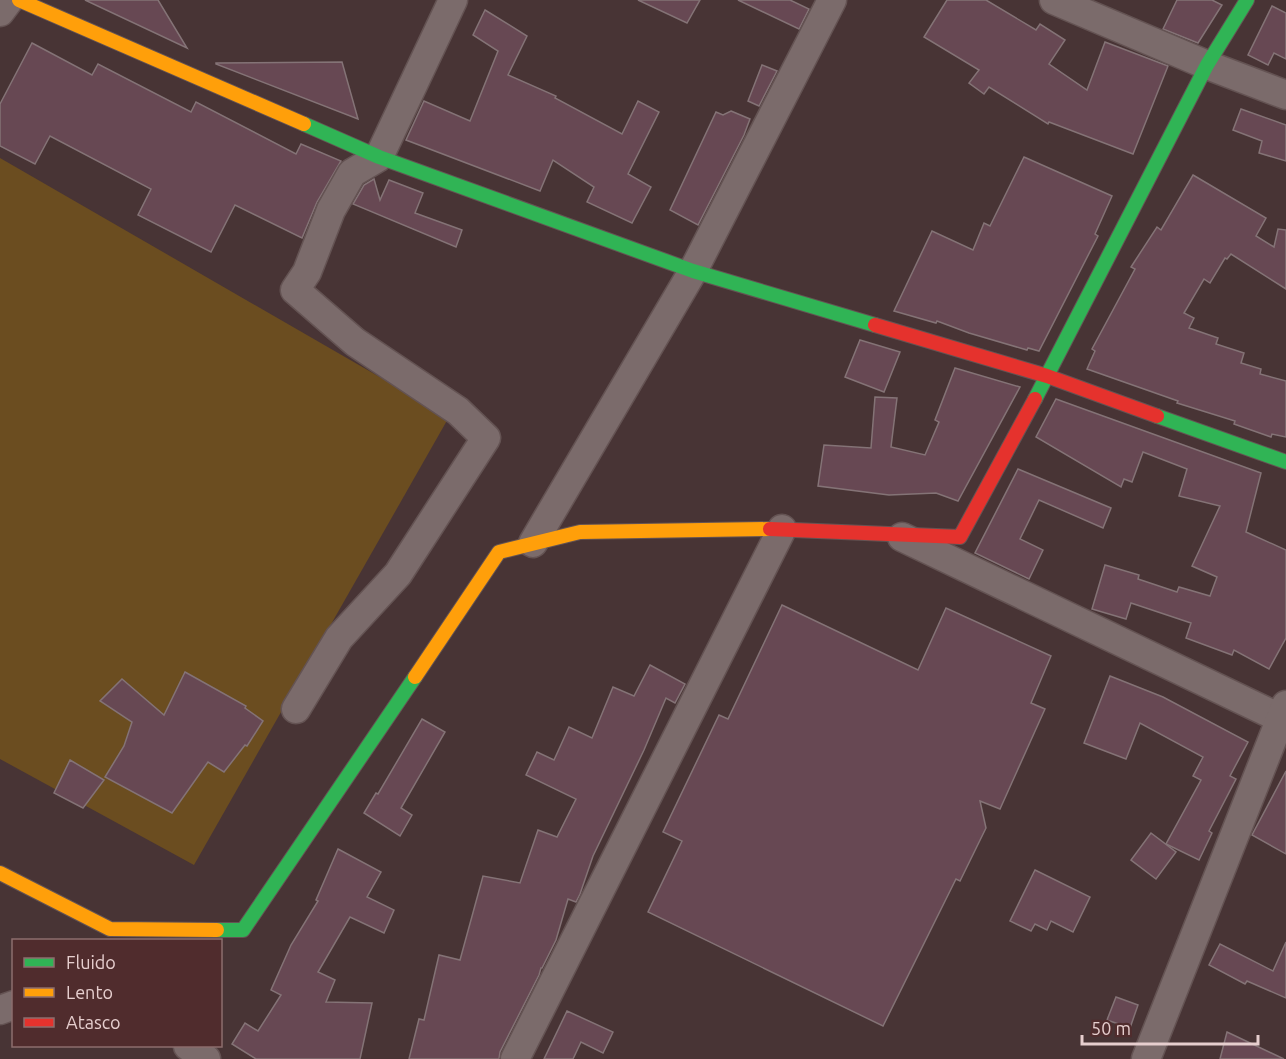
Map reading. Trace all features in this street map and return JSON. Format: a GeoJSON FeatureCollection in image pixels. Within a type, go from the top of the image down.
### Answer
{"type":"FeatureCollection","features":[{"type":"Feature","properties":{"kind":"street"},"geometry":{"type":"LineString","coordinates":[[0,12],[9,0]]}},
{"type":"Feature","properties":{"kind":"street"},"geometry":{"type":"LineString","coordinates":[[19,0],[379,157],[693,271],[1047,376],[1286,462]]}},
{"type":"Feature","properties":{"kind":"street"},"geometry":{"type":"LineString","coordinates":[[296,709],[339,638],[398,574],[486,438],[458,411],[355,342],[296,290],[307,272],[331,210],[352,173],[379,157],[453,0]]}},
{"type":"Feature","properties":{"kind":"street"},"geometry":{"type":"LineString","coordinates":[[533,543],[693,271],[832,0]]}},
{"type":"Feature","properties":{"kind":"street"},"geometry":{"type":"LineString","coordinates":[[1054,0],[1207,65],[1286,95]]}},
{"type":"Feature","properties":{"kind":"street"},"geometry":{"type":"LineString","coordinates":[[0,873],[110,929],[183,935],[243,930],[499,552],[580,532],[782,529],[960,537],[1047,376],[1207,65],[1246,0]]}},
{"type":"Feature","properties":{"kind":"street"},"geometry":{"type":"LineString","coordinates":[[515,1059],[782,529]]}},
{"type":"Feature","properties":{"kind":"street"},"geometry":{"type":"LineString","coordinates":[[900,536],[1284,715],[1146,1059]]}},
{"type":"Feature","properties":{"kind":"street"},"geometry":{"type":"LineString","coordinates":[[189,1047],[206,1059]]}},
{"type":"Feature","properties":{"kind":"shaded area"},"geometry":{"type":"Polygon","coordinates":[[[0,158],[449,417],[194,865],[0,759],[0,158]]]}},
{"type":"Feature","properties":{"kind":"building"},"geometry":{"type":"Polygon","coordinates":[[[85,0],[158,0],[187,48],[85,0]]]}},
{"type":"Feature","properties":{"kind":"building"},"geometry":{"type":"Polygon","coordinates":[[[638,0],[700,0],[687,23],[638,0]]]}},
{"type":"Feature","properties":{"kind":"building"},"geometry":{"type":"Polygon","coordinates":[[[738,0],[790,0],[809,9],[799,29],[738,0]]]}},
{"type":"Feature","properties":{"kind":"building"},"geometry":{"type":"Polygon","coordinates":[[[947,0],[986,0],[1036,30],[1040,24],[1065,40],[1049,64],[1087,90],[1105,42],[1168,66],[1133,154],[1049,122],[1048,124],[989,87],[984,94],[969,83],[979,70],[924,37],[947,0]]]}},
{"type":"Feature","properties":{"kind":"building"},"geometry":{"type":"Polygon","coordinates":[[[1177,0],[1212,0],[1222,5],[1198,43],[1163,29],[1177,0]]]}},
{"type":"Feature","properties":{"kind":"building"},"geometry":{"type":"Polygon","coordinates":[[[1272,6],[1286,13],[1286,59],[1274,53],[1268,65],[1248,55],[1272,6]]]}},
{"type":"Feature","properties":{"kind":"building"},"geometry":{"type":"Polygon","coordinates":[[[485,10],[527,36],[508,75],[556,96],[555,98],[622,134],[638,101],[659,112],[628,174],[651,187],[632,223],[587,202],[594,187],[553,160],[540,191],[406,140],[424,101],[470,121],[498,51],[473,35],[485,10]]]}},
{"type":"Feature","properties":{"kind":"building"},"geometry":{"type":"Polygon","coordinates":[[[32,43],[92,75],[98,64],[191,112],[196,102],[296,154],[301,144],[341,161],[317,202],[302,238],[235,205],[211,252],[138,215],[151,189],[50,136],[35,164],[0,146],[0,104],[32,43]]]}},
{"type":"Feature","properties":{"kind":"building"},"geometry":{"type":"Polygon","coordinates":[[[342,62],[358,119],[216,64],[216,63],[342,62]]]}},
{"type":"Feature","properties":{"kind":"building"},"geometry":{"type":"Polygon","coordinates":[[[762,65],[777,71],[759,106],[748,101],[762,65]]]}},
{"type":"Feature","properties":{"kind":"building"},"geometry":{"type":"Polygon","coordinates":[[[1241,109],[1286,125],[1286,161],[1259,153],[1262,141],[1233,130],[1241,109]]]}},
{"type":"Feature","properties":{"kind":"building"},"geometry":{"type":"Polygon","coordinates":[[[731,111],[750,119],[698,225],[670,210],[716,112],[723,115],[731,111]]]}},
{"type":"Feature","properties":{"kind":"building"},"geometry":{"type":"Polygon","coordinates":[[[1024,157],[1112,196],[1095,234],[1098,236],[1039,351],[1028,348],[1027,350],[937,321],[936,323],[894,311],[932,231],[973,250],[984,223],[990,226],[1024,157]]]}},
{"type":"Feature","properties":{"kind":"building"},"geometry":{"type":"Polygon","coordinates":[[[1193,175],[1266,218],[1256,236],[1274,247],[1278,229],[1286,230],[1286,289],[1231,254],[1227,259],[1225,258],[1210,283],[1204,279],[1184,313],[1194,318],[1189,328],[1218,338],[1216,344],[1244,353],[1241,363],[1261,369],[1260,374],[1286,381],[1286,437],[1272,434],[1271,437],[1234,424],[1235,421],[1177,403],[1178,401],[1087,369],[1095,351],[1092,349],[1135,269],[1131,267],[1157,227],[1161,230],[1193,175]]]}},
{"type":"Feature","properties":{"kind":"building"},"geometry":{"type":"Polygon","coordinates":[[[374,179],[380,200],[389,180],[423,193],[415,213],[462,230],[456,247],[353,204],[364,185],[374,179]]]}},
{"type":"Feature","properties":{"kind":"building"},"geometry":{"type":"Polygon","coordinates":[[[860,340],[900,352],[884,392],[845,377],[860,340]]]}},
{"type":"Feature","properties":{"kind":"building"},"geometry":{"type":"Polygon","coordinates":[[[955,368],[1020,387],[958,501],[936,493],[889,495],[818,486],[824,445],[871,448],[875,397],[897,398],[891,447],[925,455],[939,422],[935,420],[955,368]]]}},
{"type":"Feature","properties":{"kind":"building"},"geometry":{"type":"Polygon","coordinates":[[[1056,399],[1261,473],[1246,532],[1286,550],[1286,638],[1269,669],[1234,650],[1232,655],[1186,638],[1191,623],[1131,603],[1126,619],[1092,609],[1105,565],[1139,575],[1138,579],[1177,592],[1179,587],[1210,596],[1217,577],[1192,566],[1220,506],[1179,496],[1187,469],[1143,452],[1132,482],[1124,479],[1121,487],[1036,437],[1056,399]]]}},
{"type":"Feature","properties":{"kind":"building"},"geometry":{"type":"Polygon","coordinates":[[[1018,469],[1111,508],[1103,528],[1039,500],[1020,539],[1043,550],[1029,579],[975,553],[1018,469]]]}},
{"type":"Feature","properties":{"kind":"building"},"geometry":{"type":"Polygon","coordinates":[[[782,605],[918,670],[946,608],[1051,656],[1031,703],[1045,709],[1000,809],[980,801],[986,828],[960,881],[956,879],[883,1026],[648,912],[682,841],[663,832],[719,715],[728,719],[782,605]]]}},
{"type":"Feature","properties":{"kind":"building"},"geometry":{"type":"Polygon","coordinates":[[[650,665],[685,684],[675,703],[666,698],[644,750],[593,856],[580,894],[576,902],[568,899],[556,940],[500,1052],[499,1059],[409,1059],[419,1019],[424,1020],[439,955],[460,960],[483,876],[520,883],[538,830],[557,837],[576,799],[526,775],[537,752],[554,760],[569,727],[592,738],[613,687],[634,696],[650,665]]]}},
{"type":"Feature","properties":{"kind":"building"},"geometry":{"type":"Polygon","coordinates":[[[185,672],[246,706],[245,708],[263,721],[247,746],[245,745],[224,772],[208,762],[172,813],[105,777],[124,746],[132,722],[100,701],[122,679],[164,715],[185,672]]]}},
{"type":"Feature","properties":{"kind":"building"},"geometry":{"type":"Polygon","coordinates":[[[1110,676],[1163,697],[1248,742],[1230,776],[1236,779],[1209,831],[1212,833],[1199,860],[1166,844],[1201,780],[1193,776],[1203,757],[1140,723],[1126,759],[1084,743],[1110,676]]]}},
{"type":"Feature","properties":{"kind":"building"},"geometry":{"type":"Polygon","coordinates":[[[422,719],[445,732],[401,808],[412,815],[400,836],[364,813],[376,793],[378,794],[422,719]]]}},
{"type":"Feature","properties":{"kind":"building"},"geometry":{"type":"Polygon","coordinates":[[[70,760],[104,780],[83,808],[54,793],[70,760]]]}},
{"type":"Feature","properties":{"kind":"building"},"geometry":{"type":"Polygon","coordinates":[[[1286,771],[1286,854],[1252,835],[1286,771]]]}},
{"type":"Feature","properties":{"kind":"building"},"geometry":{"type":"Polygon","coordinates":[[[1151,833],[1176,852],[1156,879],[1131,860],[1151,833]]]}},
{"type":"Feature","properties":{"kind":"building"},"geometry":{"type":"Polygon","coordinates":[[[338,849],[381,872],[367,897],[394,910],[384,933],[350,917],[318,972],[335,980],[326,1002],[372,1003],[360,1059],[256,1059],[232,1044],[245,1023],[258,1031],[281,995],[271,990],[291,945],[318,901],[316,900],[338,849]]]}},
{"type":"Feature","properties":{"kind":"building"},"geometry":{"type":"Polygon","coordinates":[[[1035,870],[1090,897],[1073,932],[1051,921],[1047,930],[1035,924],[1031,931],[1010,921],[1035,870]]]}},
{"type":"Feature","properties":{"kind":"building"},"geometry":{"type":"Polygon","coordinates":[[[1286,942],[1286,998],[1247,981],[1245,984],[1209,965],[1220,944],[1273,971],[1286,942]]]}},
{"type":"Feature","properties":{"kind":"building"},"geometry":{"type":"Polygon","coordinates":[[[1116,997],[1138,1005],[1130,1028],[1107,1020],[1116,997]]]}},
{"type":"Feature","properties":{"kind":"building"},"geometry":{"type":"Polygon","coordinates":[[[567,1011],[613,1032],[603,1053],[581,1042],[573,1059],[544,1059],[567,1011]]]}},
{"type":"Feature","properties":{"kind":"building"},"geometry":{"type":"Polygon","coordinates":[[[1227,1032],[1284,1059],[1220,1059],[1227,1032]]]}},
{"type":"Feature","properties":{"kind":"traffic: fast"},"geometry":{"type":"LineString","coordinates":[[1035,399],[1207,65],[1247,0]]}},
{"type":"Feature","properties":{"kind":"traffic: fast"},"geometry":{"type":"LineString","coordinates":[[304,124],[379,157],[693,271],[875,325]]}},
{"type":"Feature","properties":{"kind":"traffic: fast"},"geometry":{"type":"LineString","coordinates":[[1157,416],[1286,462]]}},
{"type":"Feature","properties":{"kind":"traffic: fast"},"geometry":{"type":"LineString","coordinates":[[217,930],[243,930],[415,677]]}},
{"type":"Feature","properties":{"kind":"traffic: slow"},"geometry":{"type":"LineString","coordinates":[[19,0],[304,124]]}},
{"type":"Feature","properties":{"kind":"traffic: slow"},"geometry":{"type":"LineString","coordinates":[[415,677],[499,552],[580,532],[770,529]]}},
{"type":"Feature","properties":{"kind":"traffic: slow"},"geometry":{"type":"LineString","coordinates":[[0,873],[110,929],[217,930]]}},
{"type":"Feature","properties":{"kind":"traffic: jam"},"geometry":{"type":"LineString","coordinates":[[875,325],[1047,376],[1157,416]]}},
{"type":"Feature","properties":{"kind":"traffic: jam"},"geometry":{"type":"LineString","coordinates":[[770,529],[960,537],[1035,399]]}}]}
